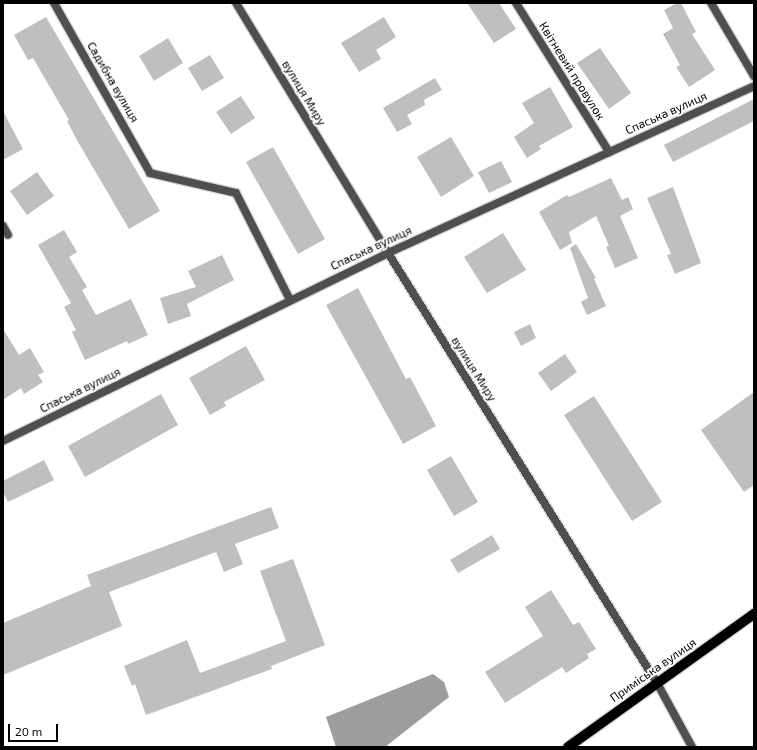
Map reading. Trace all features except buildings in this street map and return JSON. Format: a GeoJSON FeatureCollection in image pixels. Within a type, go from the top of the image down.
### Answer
{"type":"FeatureCollection","features":[{"type":"Feature","properties":{"kind":"main road","name":"Приміська вулиця"},"geometry":{"type":"LineString","coordinates":[[568,747],[754,614]]}},
{"type":"Feature","properties":{"kind":"street","name":"Садибна вулиця"},"geometry":{"type":"LineString","coordinates":[[54,3],[150,173],[236,193],[290,300]]}},
{"type":"Feature","properties":{"kind":"street","name":"вулиця Миру"},"geometry":{"type":"LineString","coordinates":[[236,3],[388,253],[657,684],[692,747]]}},
{"type":"Feature","properties":{"kind":"street","name":"Квітневий провулок"},"geometry":{"type":"LineString","coordinates":[[516,3],[609,152]]}},
{"type":"Feature","properties":{"kind":"street"},"geometry":{"type":"LineString","coordinates":[[711,3],[754,76]]}},
{"type":"Feature","properties":{"kind":"street","name":"Спаська вулиця"},"geometry":{"type":"LineString","coordinates":[[3,441],[388,253],[754,86]]}},
{"type":"Feature","properties":{"kind":"street"},"geometry":{"type":"LineString","coordinates":[[3,226],[8,235]]}},
{"type":"Feature","properties":{"kind":"shaded area"},"geometry":{"type":"Polygon","coordinates":[[[433,674],[444,682],[449,697],[385,747],[336,747],[326,717],[433,674]]]}}]}
